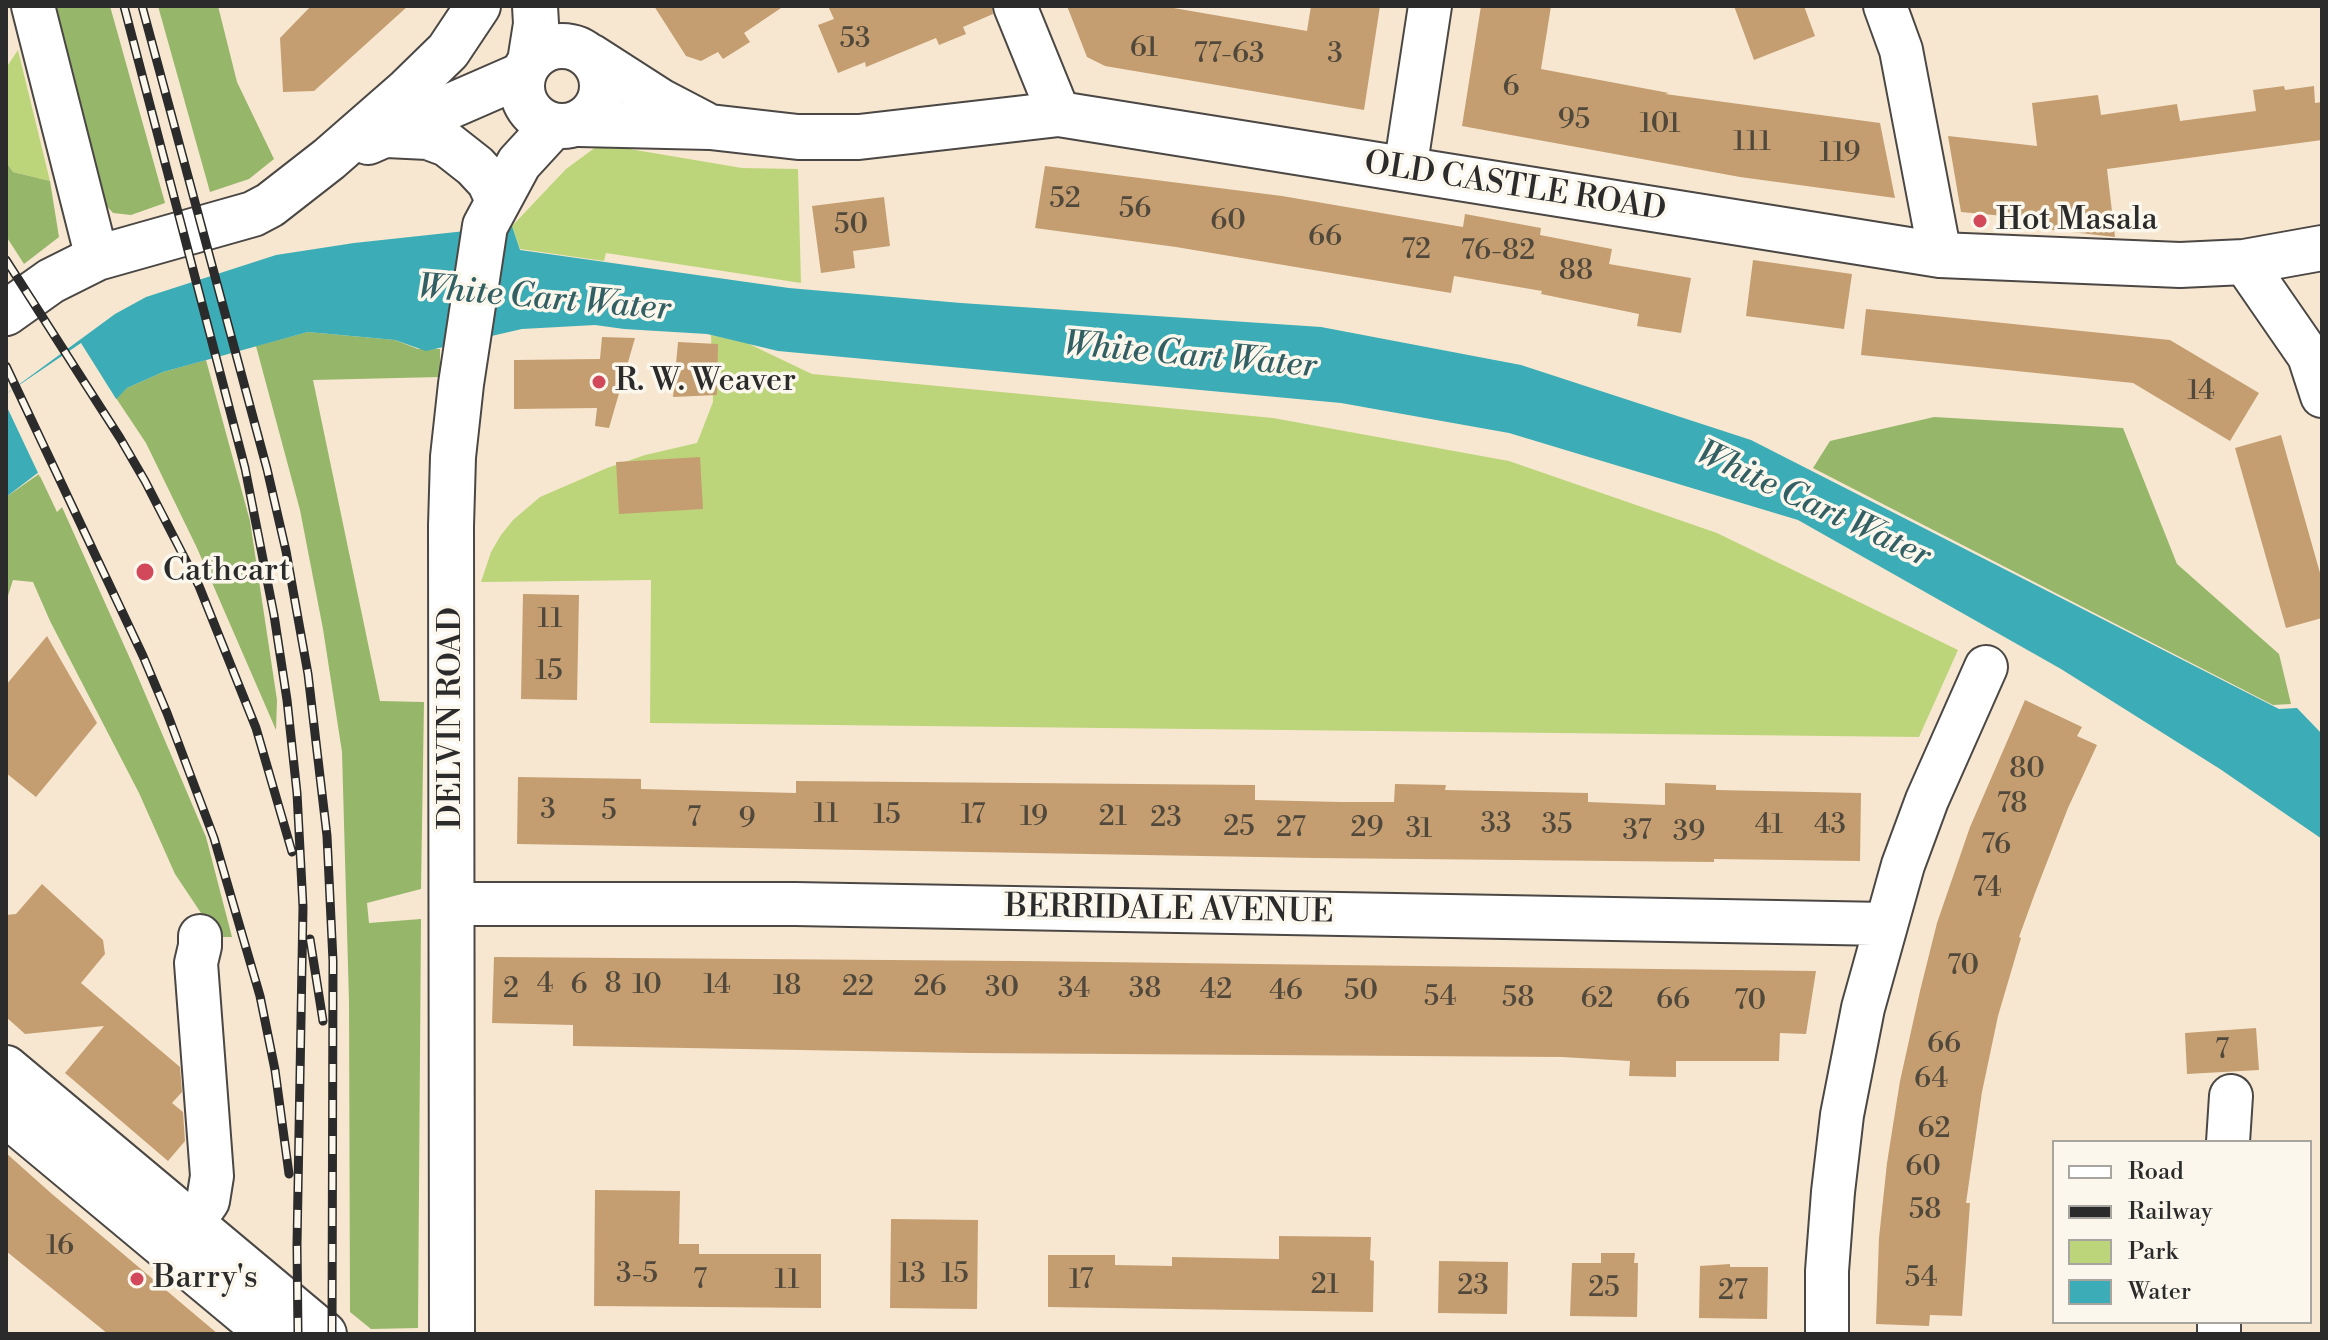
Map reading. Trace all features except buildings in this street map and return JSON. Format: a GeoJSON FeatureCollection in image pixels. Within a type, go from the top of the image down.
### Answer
{"type":"FeatureCollection","features":[{"type":"Feature","properties":{"kind":"main road"},"geometry":{"type":"LineString","coordinates":[[6,313],[51,281],[97,258],[253,214],[270,205],[329,159],[448,51],[478,6]]}},
{"type":"Feature","properties":{"kind":"main road"},"geometry":{"type":"LineString","coordinates":[[535,6],[536,24],[522,87],[524,100],[541,121],[566,125],[590,116],[602,93],[602,79],[598,67],[584,53],[556,6]]}},
{"type":"Feature","properties":{"kind":"main road"},"geometry":{"type":"LineString","coordinates":[[329,159],[527,68],[539,53],[552,47],[565,46],[584,53]]}},
{"type":"Feature","properties":{"kind":"main road","name":"OLD CASTLE ROAD"},"geometry":{"type":"LineString","coordinates":[[584,53],[660,101],[710,127]]}},
{"type":"Feature","properties":{"kind":"main road","name":"OLD CASTLE ROAD"},"geometry":{"type":"LineString","coordinates":[[566,125],[710,127],[798,137],[859,137],[1059,114],[1940,255],[2127,264],[2244,262],[2322,248]]}},
{"type":"Feature","properties":{"kind":"main road","name":"DELVIN ROAD"},"geometry":{"type":"LineString","coordinates":[[452,1334],[453,457],[461,384],[492,213],[519,163],[566,125]]}},
{"type":"Feature","properties":{"kind":"main road"},"geometry":{"type":"LineString","coordinates":[[384,135],[428,137],[447,144],[482,173],[492,213]]}},
{"type":"Feature","properties":{"kind":"main road"},"geometry":{"type":"LineString","coordinates":[[6,1068],[324,1334]]}},
{"type":"Feature","properties":{"kind":"main road"},"geometry":{"type":"LineString","coordinates":[[6,1114],[270,1334]]}},
{"type":"Feature","properties":{"kind":"street"},"geometry":{"type":"LineString","coordinates":[[33,6],[97,258]]}},
{"type":"Feature","properties":{"kind":"street"},"geometry":{"type":"LineString","coordinates":[[1015,6],[1059,114]]}},
{"type":"Feature","properties":{"kind":"street"},"geometry":{"type":"LineString","coordinates":[[1405,170],[1430,6]]}},
{"type":"Feature","properties":{"kind":"street"},"geometry":{"type":"LineString","coordinates":[[1885,6],[1901,50],[1940,255]]}},
{"type":"Feature","properties":{"kind":"street"},"geometry":{"type":"LineString","coordinates":[[2244,262],[2309,356],[2322,396]]}},
{"type":"Feature","properties":{"kind":"street"},"geometry":{"type":"LineString","coordinates":[[1827,1334],[1829,1231],[1842,1115],[1863,1008],[1886,924],[1927,800],[1986,667]]}},
{"type":"Feature","properties":{"kind":"street","name":"BERRIDALE AVENUE"},"geometry":{"type":"LineString","coordinates":[[453,904],[811,904],[1886,924]]}},
{"type":"Feature","properties":{"kind":"street"},"geometry":{"type":"LineString","coordinates":[[192,1224],[208,1201],[212,1176],[196,963],[200,936]]}},
{"type":"Feature","properties":{"kind":"street"},"geometry":{"type":"LineString","coordinates":[[2228,1140],[2231,1096]]}},
{"type":"Feature","properties":{"kind":"green space"},"geometry":{"type":"Polygon","coordinates":[[[53,6],[110,6],[165,203],[131,215],[113,213],[106,205],[53,6]]]}},
{"type":"Feature","properties":{"kind":"green space"},"geometry":{"type":"Polygon","coordinates":[[[158,6],[218,6],[237,82],[274,159],[249,179],[210,192],[158,6]]]}},
{"type":"Feature","properties":{"kind":"green space"},"geometry":{"type":"Polygon","coordinates":[[[18,50],[50,181],[13,172],[6,162],[6,68],[18,50]]]}},
{"type":"Feature","properties":{"kind":"green space"},"geometry":{"type":"Polygon","coordinates":[[[600,144],[742,168],[798,169],[801,283],[606,253],[604,261],[520,249],[512,226],[566,169],[600,144]]]}},
{"type":"Feature","properties":{"kind":"green space"},"geometry":{"type":"Polygon","coordinates":[[[6,162],[13,172],[50,181],[59,237],[24,264],[6,236],[6,162]]]}},
{"type":"Feature","properties":{"kind":"green space"},"geometry":{"type":"Polygon","coordinates":[[[308,332],[395,340],[418,349],[440,349],[440,377],[313,380],[380,701],[424,702],[421,889],[367,903],[369,923],[421,919],[418,1328],[371,1329],[350,1312],[349,1001],[342,752],[300,510],[256,346],[308,332]]]}},
{"type":"Feature","properties":{"kind":"green space"},"geometry":{"type":"Polygon","coordinates":[[[711,335],[747,343],[812,374],[1273,418],[1509,461],[1717,533],[1958,650],[1919,737],[650,723],[651,580],[481,582],[491,552],[501,535],[540,497],[607,468],[697,443],[713,402],[711,335]]]}},
{"type":"Feature","properties":{"kind":"green space"},"geometry":{"type":"Polygon","coordinates":[[[206,360],[250,521],[277,700],[276,730],[197,548],[146,443],[116,398],[127,388],[163,372],[206,360]]]}},
{"type":"Feature","properties":{"kind":"green space"},"geometry":{"type":"Polygon","coordinates":[[[1934,417],[2123,428],[2177,564],[2279,654],[2291,704],[2273,705],[1813,468],[1830,441],[1934,417]]]}},
{"type":"Feature","properties":{"kind":"green space"},"geometry":{"type":"Polygon","coordinates":[[[39,474],[57,512],[62,507],[206,837],[232,937],[217,937],[175,874],[139,793],[33,582],[13,580],[6,602],[6,497],[39,474]]]}},
{"type":"Feature","properties":{"kind":"water","name":"White Cart Water"},"geometry":{"type":"Polygon","coordinates":[[[512,226],[520,250],[789,288],[1321,327],[1521,365],[1751,440],[2279,709],[2297,708],[2322,734],[2322,839],[2220,769],[2061,669],[1798,520],[1509,433],[1341,403],[778,351],[707,334],[595,325],[522,329],[426,351],[395,340],[308,332],[163,372],[127,388],[64,453],[6,497],[6,394],[115,314],[146,297],[276,255],[512,226]]]}},
{"type":"Feature","properties":{"kind":"pier"},"geometry":{"type":"Polygon","coordinates":[[[81,343],[118,402],[96,428],[40,477],[6,405],[6,394],[81,343]]]}},
{"type":"Feature","properties":{"kind":"railway"},"geometry":{"type":"LineString","coordinates":[[124,6],[245,468],[287,700],[297,793],[303,907],[298,1334]]}},
{"type":"Feature","properties":{"kind":"railway"},"geometry":{"type":"LineString","coordinates":[[142,6],[267,469],[286,551],[308,674],[327,836],[333,961],[332,1334]]}},
{"type":"Feature","properties":{"kind":"railway"},"geometry":{"type":"LineString","coordinates":[[6,260],[120,438],[199,586],[256,728],[292,852]]}},
{"type":"Feature","properties":{"kind":"railway"},"geometry":{"type":"LineString","coordinates":[[6,366],[143,656],[214,838],[260,996],[275,1070],[289,1174]]}},
{"type":"Feature","properties":{"kind":"railway"},"geometry":{"type":"LineString","coordinates":[[310,939],[323,1021]]}},
{"type":"Feature","properties":{"kind":"place","name":"Hot Masala"},"geometry":{"type":"Point","coordinates":[1980,221]}},
{"type":"Feature","properties":{"kind":"place","name":"R. W. Weaver"},"geometry":{"type":"Point","coordinates":[599,382]}},
{"type":"Feature","properties":{"kind":"place","name":"Cathcart"},"geometry":{"type":"Point","coordinates":[145,572]}},
{"type":"Feature","properties":{"kind":"place","name":"Barry's"},"geometry":{"type":"Point","coordinates":[137,1279]}}]}
